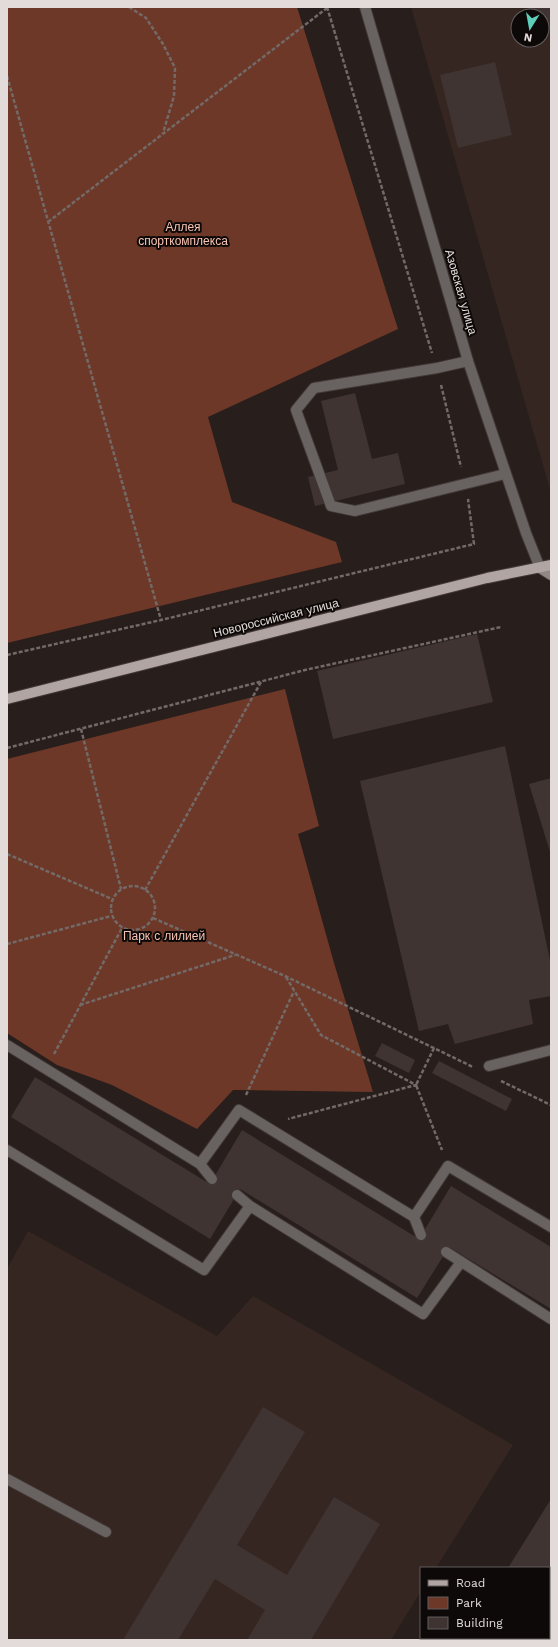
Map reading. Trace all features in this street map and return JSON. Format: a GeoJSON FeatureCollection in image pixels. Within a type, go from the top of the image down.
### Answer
{"type":"FeatureCollection","features":[{"type":"Feature","properties":{"kind":"main road","name":"Новороссийская улица"},"geometry":{"type":"LineString","coordinates":[[7,698],[479,580],[551,565]]}},
{"type":"Feature","properties":{"kind":"main road"},"geometry":{"type":"LineString","coordinates":[[540,568],[551,575]]}},
{"type":"Feature","properties":{"kind":"street","name":"Азовская улица"},"geometry":{"type":"LineString","coordinates":[[365,7],[468,361],[505,474],[540,568]]}},
{"type":"Feature","properties":{"kind":"street"},"geometry":{"type":"LineString","coordinates":[[468,361],[436,368],[314,388],[296,410],[331,506],[355,512],[505,474]]}},
{"type":"Feature","properties":{"kind":"street"},"geometry":{"type":"LineString","coordinates":[[7,1045],[45,1070],[200,1164],[212,1179]]}},
{"type":"Feature","properties":{"kind":"street"},"geometry":{"type":"LineString","coordinates":[[489,1066],[551,1050]]}},
{"type":"Feature","properties":{"kind":"street"},"geometry":{"type":"LineString","coordinates":[[200,1164],[239,1110],[414,1217],[421,1235]]}},
{"type":"Feature","properties":{"kind":"street"},"geometry":{"type":"LineString","coordinates":[[7,1150],[204,1270],[250,1206]]}},
{"type":"Feature","properties":{"kind":"street"},"geometry":{"type":"LineString","coordinates":[[414,1217],[448,1166],[551,1227]]}},
{"type":"Feature","properties":{"kind":"street"},"geometry":{"type":"LineString","coordinates":[[237,1195],[250,1206],[423,1314],[461,1262]]}},
{"type":"Feature","properties":{"kind":"street"},"geometry":{"type":"LineString","coordinates":[[446,1252],[551,1319]]}},
{"type":"Feature","properties":{"kind":"street"},"geometry":{"type":"LineString","coordinates":[[7,1479],[106,1532]]}},
{"type":"Feature","properties":{"kind":"path"},"geometry":{"type":"LineString","coordinates":[[129,7],[146,18],[163,44],[175,68],[174,96],[163,134]]}},
{"type":"Feature","properties":{"kind":"path"},"geometry":{"type":"LineString","coordinates":[[7,655],[161,620],[474,544],[466,484],[436,368],[327,7],[48,222]]}},
{"type":"Feature","properties":{"kind":"path"},"geometry":{"type":"LineString","coordinates":[[7,76],[161,620]]}},
{"type":"Feature","properties":{"kind":"path"},"geometry":{"type":"LineString","coordinates":[[7,748],[305,670],[501,627]]}},
{"type":"Feature","properties":{"kind":"path"},"geometry":{"type":"LineString","coordinates":[[145,890],[261,682]]}},
{"type":"Feature","properties":{"kind":"path"},"geometry":{"type":"LineString","coordinates":[[81,729],[121,889]]}},
{"type":"Feature","properties":{"kind":"path"},"geometry":{"type":"LineString","coordinates":[[7,854],[112,899]]}},
{"type":"Feature","properties":{"kind":"path"},"geometry":{"type":"LineString","coordinates":[[128,886],[136,886],[145,890],[154,900],[155,907],[153,918],[147,926],[141,930],[134,931],[122,928],[111,916],[110,908],[112,899],[121,889],[128,886]]}},
{"type":"Feature","properties":{"kind":"path"},"geometry":{"type":"LineString","coordinates":[[7,944],[111,916]]}},
{"type":"Feature","properties":{"kind":"path"},"geometry":{"type":"LineString","coordinates":[[153,918],[285,976],[476,1068]]}},
{"type":"Feature","properties":{"kind":"path"},"geometry":{"type":"LineString","coordinates":[[45,1070],[122,928]]}},
{"type":"Feature","properties":{"kind":"path"},"geometry":{"type":"LineString","coordinates":[[80,1004],[236,955]]}},
{"type":"Feature","properties":{"kind":"path"},"geometry":{"type":"LineString","coordinates":[[285,976],[321,1035],[416,1085],[448,1166]]}},
{"type":"Feature","properties":{"kind":"path"},"geometry":{"type":"LineString","coordinates":[[239,1110],[294,990]]}},
{"type":"Feature","properties":{"kind":"path"},"geometry":{"type":"LineString","coordinates":[[264,1125],[416,1085],[434,1048]]}},
{"type":"Feature","properties":{"kind":"path"},"geometry":{"type":"LineString","coordinates":[[496,1078],[551,1105]]}},
{"type":"Feature","properties":{"kind":"shaded area"},"geometry":{"type":"Polygon","coordinates":[[[411,7],[551,7],[551,493],[411,7]]]}},
{"type":"Feature","properties":{"kind":"shaded area"},"geometry":{"type":"Polygon","coordinates":[[[28,1231],[217,1336],[253,1296],[513,1445],[437,1567],[420,1567],[420,1593],[391,1640],[7,1640],[7,1269],[28,1231]]]}},
{"type":"Feature","properties":{"kind":"green space","name":"Аллея спорткомплекса"},"geometry":{"type":"Polygon","coordinates":[[[7,7],[297,7],[398,329],[208,417],[232,502],[336,542],[342,562],[7,643],[7,7]]]}},
{"type":"Feature","properties":{"kind":"green space","name":"Парк с лилией"},"geometry":{"type":"Polygon","coordinates":[[[285,689],[319,826],[298,834],[334,963],[373,1092],[233,1090],[197,1129],[112,1085],[57,1065],[7,1033],[7,759],[285,689]]]}},
{"type":"Feature","properties":{"kind":"building"},"geometry":{"type":"Polygon","coordinates":[[[551,7],[551,29],[550,8],[528,8],[551,7]]]}},
{"type":"Feature","properties":{"kind":"building"},"geometry":{"type":"Polygon","coordinates":[[[495,62],[512,135],[458,148],[440,75],[495,62]]]}},
{"type":"Feature","properties":{"kind":"building"},"geometry":{"type":"Polygon","coordinates":[[[355,393],[372,459],[398,453],[405,484],[315,506],[308,477],[338,470],[321,401],[355,393]]]}},
{"type":"Feature","properties":{"kind":"building"},"geometry":{"type":"Polygon","coordinates":[[[477,634],[493,702],[333,739],[317,671],[477,634]]]}},
{"type":"Feature","properties":{"kind":"building"},"geometry":{"type":"Polygon","coordinates":[[[505,746],[551,965],[551,996],[529,1000],[533,1024],[455,1044],[448,1024],[419,1031],[360,781],[505,746]]]}},
{"type":"Feature","properties":{"kind":"building"},"geometry":{"type":"Polygon","coordinates":[[[551,778],[551,855],[529,784],[551,778]]]}},
{"type":"Feature","properties":{"kind":"building"},"geometry":{"type":"Polygon","coordinates":[[[382,1043],[415,1060],[409,1073],[375,1056],[382,1043]]]}},
{"type":"Feature","properties":{"kind":"building"},"geometry":{"type":"Polygon","coordinates":[[[439,1061],[512,1099],[506,1111],[432,1073],[439,1061]]]}},
{"type":"Feature","properties":{"kind":"building"},"geometry":{"type":"Polygon","coordinates":[[[35,1077],[210,1184],[242,1130],[419,1239],[451,1186],[551,1247],[551,1309],[449,1247],[417,1298],[240,1189],[210,1239],[11,1117],[35,1077]]]}},
{"type":"Feature","properties":{"kind":"building"},"geometry":{"type":"Polygon","coordinates":[[[263,1407],[305,1432],[237,1545],[287,1575],[334,1497],[380,1524],[311,1640],[247,1640],[265,1610],[215,1579],[178,1640],[123,1640],[263,1407]]]}},
{"type":"Feature","properties":{"kind":"building"},"geometry":{"type":"Polygon","coordinates":[[[551,1499],[550,1602],[550,1567],[509,1567],[551,1499]]]}},
{"type":"Feature","properties":{"kind":"building"},"geometry":{"type":"Polygon","coordinates":[[[464,1639],[528,1639],[527,1640],[463,1640],[464,1639]]]}}]}
